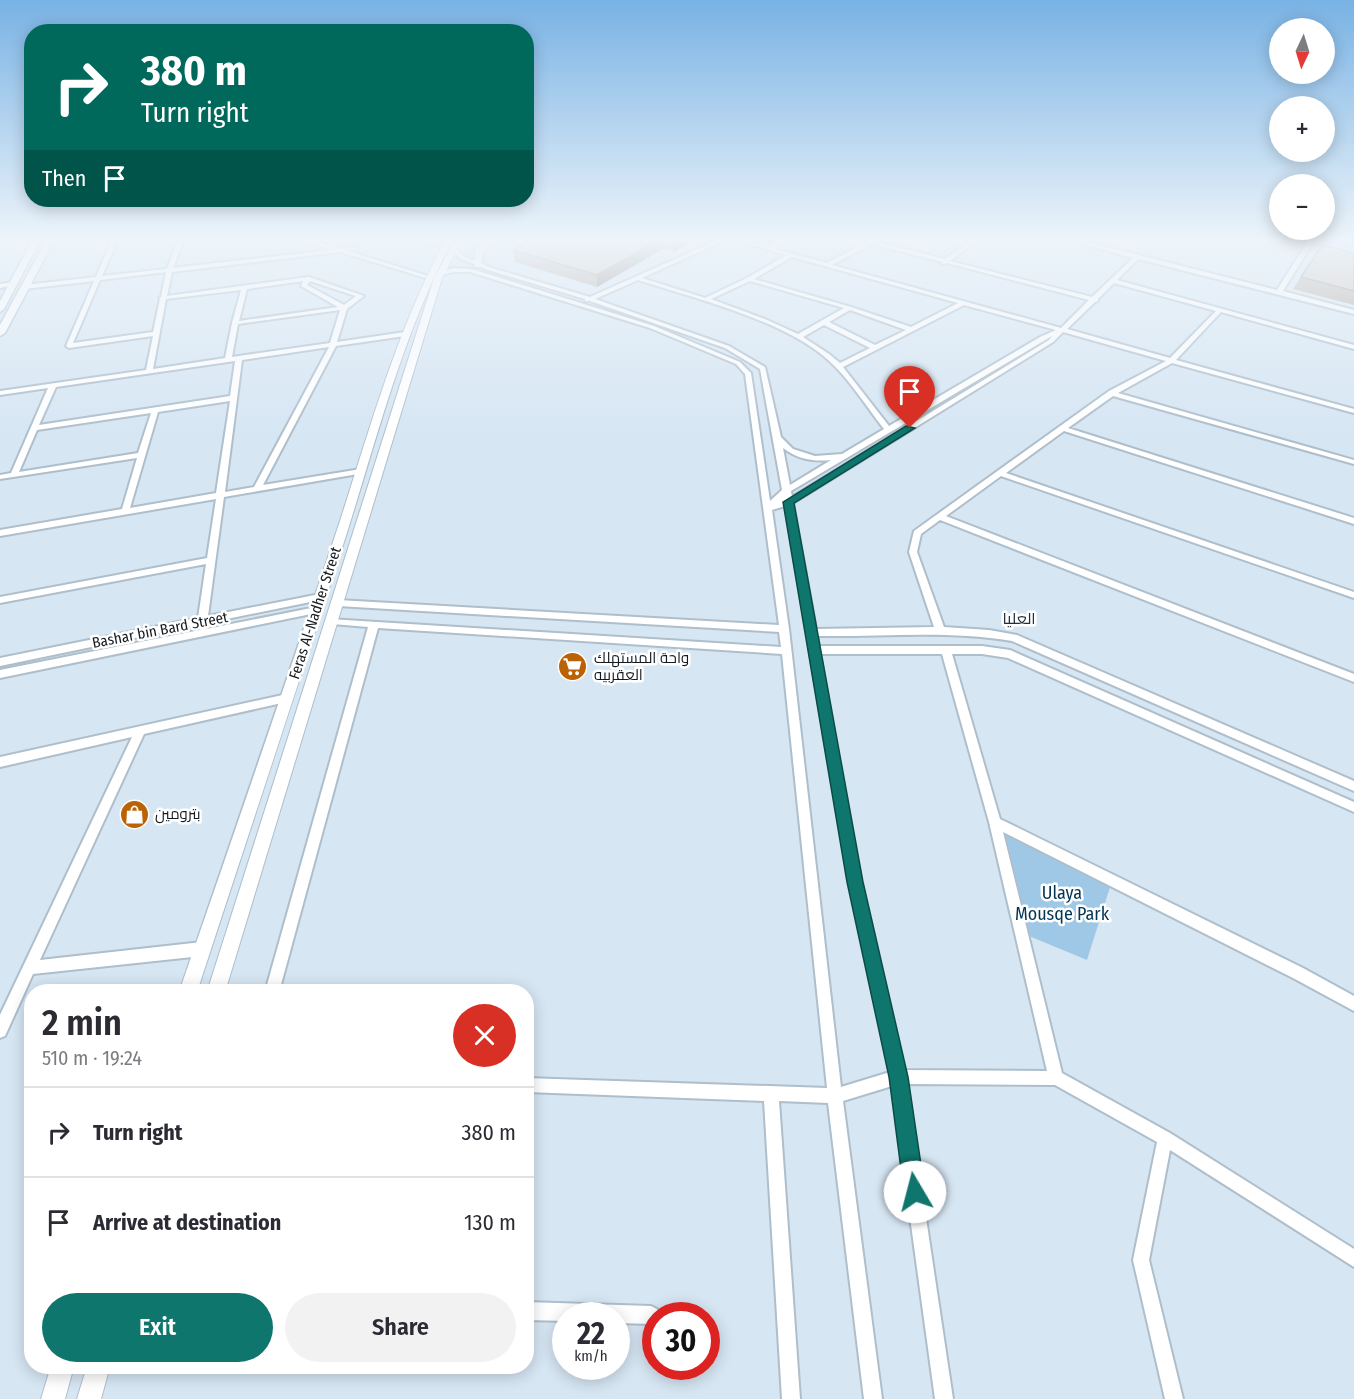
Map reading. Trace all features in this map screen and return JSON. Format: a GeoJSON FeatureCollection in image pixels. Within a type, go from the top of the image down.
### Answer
{"type":"FeatureCollection","features":[{"type":"Feature","properties":{"kind":"main road"},"geometry":{"type":"LineString","coordinates":[[0,333],[15,304]]}},
{"type":"Feature","properties":{"kind":"street"},"geometry":{"type":"LineString","coordinates":[[87,304],[69,346],[155,334]]}},
{"type":"Feature","properties":{"kind":"street"},"geometry":{"type":"LineString","coordinates":[[149,371],[161,304]]}},
{"type":"Feature","properties":{"kind":"street"},"geometry":{"type":"LineString","coordinates":[[228,360],[240,304]]}},
{"type":"Feature","properties":{"kind":"street"},"geometry":{"type":"LineString","coordinates":[[337,304],[344,308]]}},
{"type":"Feature","properties":{"kind":"street"},"geometry":{"type":"LineString","coordinates":[[234,323],[344,308],[349,304]]}},
{"type":"Feature","properties":{"kind":"street","name":"Feras Al-Nadher Street"},"geometry":{"type":"LineString","coordinates":[[191,984],[287,698],[405,334],[419,304]]}},
{"type":"Feature","properties":{"kind":"street","name":"Feras Al-Nadher Street"},"geometry":{"type":"LineString","coordinates":[[219,984],[338,603],[424,304]]}},
{"type":"Feature","properties":{"kind":"street"},"geometry":{"type":"LineString","coordinates":[[580,304],[652,327],[738,363],[748,373],[784,629],[835,1096],[873,1399]]}},
{"type":"Feature","properties":{"kind":"street"},"geometry":{"type":"LineString","coordinates":[[606,304],[727,347],[753,360],[763,368],[767,380],[855,882],[898,1077],[944,1399]]}},
{"type":"Feature","properties":{"kind":"street"},"geometry":{"type":"LineString","coordinates":[[716,304],[800,336],[838,367],[889,430]]}},
{"type":"Feature","properties":{"kind":"street"},"geometry":{"type":"LineString","coordinates":[[836,304],[910,329]]}},
{"type":"Feature","properties":{"kind":"street"},"geometry":{"type":"LineString","coordinates":[[838,367],[959,304]]}},
{"type":"Feature","properties":{"kind":"street"},"geometry":{"type":"LineString","coordinates":[[967,304],[1064,329],[1354,411]]}},
{"type":"Feature","properties":{"kind":"street"},"geometry":{"type":"LineString","coordinates":[[767,509],[789,502],[1051,341],[1091,304]]}},
{"type":"Feature","properties":{"kind":"street"},"geometry":{"type":"LineString","coordinates":[[1199,304],[1354,347]]}},
{"type":"Feature","properties":{"kind":"street"},"geometry":{"type":"LineString","coordinates":[[1325,304],[1354,312]]}},
{"type":"Feature","properties":{"kind":"street"},"geometry":{"type":"LineString","coordinates":[[257,489],[333,345],[344,308]]}},
{"type":"Feature","properties":{"kind":"street"},"geometry":{"type":"LineString","coordinates":[[800,336],[849,308]]}},
{"type":"Feature","properties":{"kind":"street"},"geometry":{"type":"LineString","coordinates":[[940,630],[913,552],[917,533],[1112,393],[1172,360],[1220,310]]}},
{"type":"Feature","properties":{"kind":"street"},"geometry":{"type":"LineString","coordinates":[[823,322],[876,348]]}},
{"type":"Feature","properties":{"kind":"street"},"geometry":{"type":"LineString","coordinates":[[767,509],[787,490],[1042,338],[1064,329]]}},
{"type":"Feature","properties":{"kind":"street"},"geometry":{"type":"LineString","coordinates":[[0,393],[405,334]]}},
{"type":"Feature","properties":{"kind":"street"},"geometry":{"type":"LineString","coordinates":[[201,634],[239,358]]}},
{"type":"Feature","properties":{"kind":"street"},"geometry":{"type":"LineString","coordinates":[[14,475],[53,385]]}},
{"type":"Feature","properties":{"kind":"street"},"geometry":{"type":"LineString","coordinates":[[1112,393],[1354,462]]}},
{"type":"Feature","properties":{"kind":"street"},"geometry":{"type":"LineString","coordinates":[[34,428],[234,398]]}},
{"type":"Feature","properties":{"kind":"street"},"geometry":{"type":"LineString","coordinates":[[125,512],[154,410]]}},
{"type":"Feature","properties":{"kind":"street"},"geometry":{"type":"LineString","coordinates":[[1061,428],[1354,521]]}},
{"type":"Feature","properties":{"kind":"street"},"geometry":{"type":"LineString","coordinates":[[778,438],[782,445],[793,452],[815,458],[833,458],[849,453]]}},
{"type":"Feature","properties":{"kind":"street"},"geometry":{"type":"LineString","coordinates":[[0,477],[142,455]]}},
{"type":"Feature","properties":{"kind":"street"},"geometry":{"type":"LineString","coordinates":[[0,533],[361,471]]}},
{"type":"Feature","properties":{"kind":"street"},"geometry":{"type":"LineString","coordinates":[[999,472],[1354,595]]}},
{"type":"Feature","properties":{"kind":"street"},"geometry":{"type":"LineString","coordinates":[[940,517],[1354,678]]}},
{"type":"Feature","properties":{"kind":"street"},"geometry":{"type":"LineString","coordinates":[[0,600],[210,560]]}},
{"type":"Feature","properties":{"kind":"street","name":"Bashar bin Bard Street"},"geometry":{"type":"LineString","coordinates":[[0,662],[320,597]]}},
{"type":"Feature","properties":{"kind":"street"},"geometry":{"type":"LineString","coordinates":[[338,603],[784,629]]}},
{"type":"Feature","properties":{"kind":"street","name":"Bashar bin Bard Street"},"geometry":{"type":"LineString","coordinates":[[0,674],[316,610]]}},
{"type":"Feature","properties":{"kind":"street"},"geometry":{"type":"LineString","coordinates":[[332,621],[786,651]]}},
{"type":"Feature","properties":{"kind":"street"},"geometry":{"type":"LineString","coordinates":[[274,984],[374,624]]}},
{"type":"Feature","properties":{"kind":"street"},"geometry":{"type":"LineString","coordinates":[[812,632],[855,634],[940,630],[988,632],[1014,638],[1354,786]]}},
{"type":"Feature","properties":{"kind":"street"},"geometry":{"type":"LineString","coordinates":[[815,650],[982,650],[1010,654],[1354,807]]}},
{"type":"Feature","properties":{"kind":"street"},"geometry":{"type":"LineString","coordinates":[[946,651],[994,822],[1056,1078]]}},
{"type":"Feature","properties":{"kind":"street"},"geometry":{"type":"LineString","coordinates":[[0,762],[287,698]]}},
{"type":"Feature","properties":{"kind":"street"},"geometry":{"type":"LineString","coordinates":[[0,1031],[140,731]]}},
{"type":"Feature","properties":{"kind":"street"},"geometry":{"type":"LineString","coordinates":[[994,822],[1298,973],[1354,1004]]}},
{"type":"Feature","properties":{"kind":"street"},"geometry":{"type":"LineString","coordinates":[[29,968],[202,949]]}},
{"type":"Feature","properties":{"kind":"street"},"geometry":{"type":"LineString","coordinates":[[534,1085],[835,1096],[898,1077],[1056,1078],[1165,1138],[1354,1259]]}},
{"type":"Feature","properties":{"kind":"street"},"geometry":{"type":"LineString","coordinates":[[771,1093],[791,1399]]}},
{"type":"Feature","properties":{"kind":"street"},"geometry":{"type":"LineString","coordinates":[[1165,1138],[1141,1260],[1174,1399]]}},
{"type":"Feature","properties":{"kind":"street"},"geometry":{"type":"LineString","coordinates":[[534,1311],[642,1315]]}},
{"type":"Feature","properties":{"kind":"street"},"geometry":{"type":"LineString","coordinates":[[52,1399],[60,1374]]}},
{"type":"Feature","properties":{"kind":"street"},"geometry":{"type":"LineString","coordinates":[[89,1399],[97,1374]]}},
{"type":"Feature","properties":{"kind":"green space","name":"Ulaya Mousqe Park"},"geometry":{"type":"Polygon","coordinates":[[[995,822],[1111,884],[1087,960],[1029,936],[995,822]]]}},
{"type":"Feature","properties":{"kind":"place","name":"واحة المستهلك العقربيه"},"geometry":{"type":"Point","coordinates":[573,667]}},
{"type":"Feature","properties":{"kind":"place","name":"بترومين"},"geometry":{"type":"Point","coordinates":[134,814]}},
{"type":"Feature","properties":{"kind":"district","name":"العليا"},"geometry":{"type":"Point","coordinates":[1019,618]}},
{"type":"Feature","properties":{"kind":"route"},"geometry":{"type":"LineString","coordinates":[[910,428],[789,502],[855,882],[898,1077],[915,1192]]}}]}
